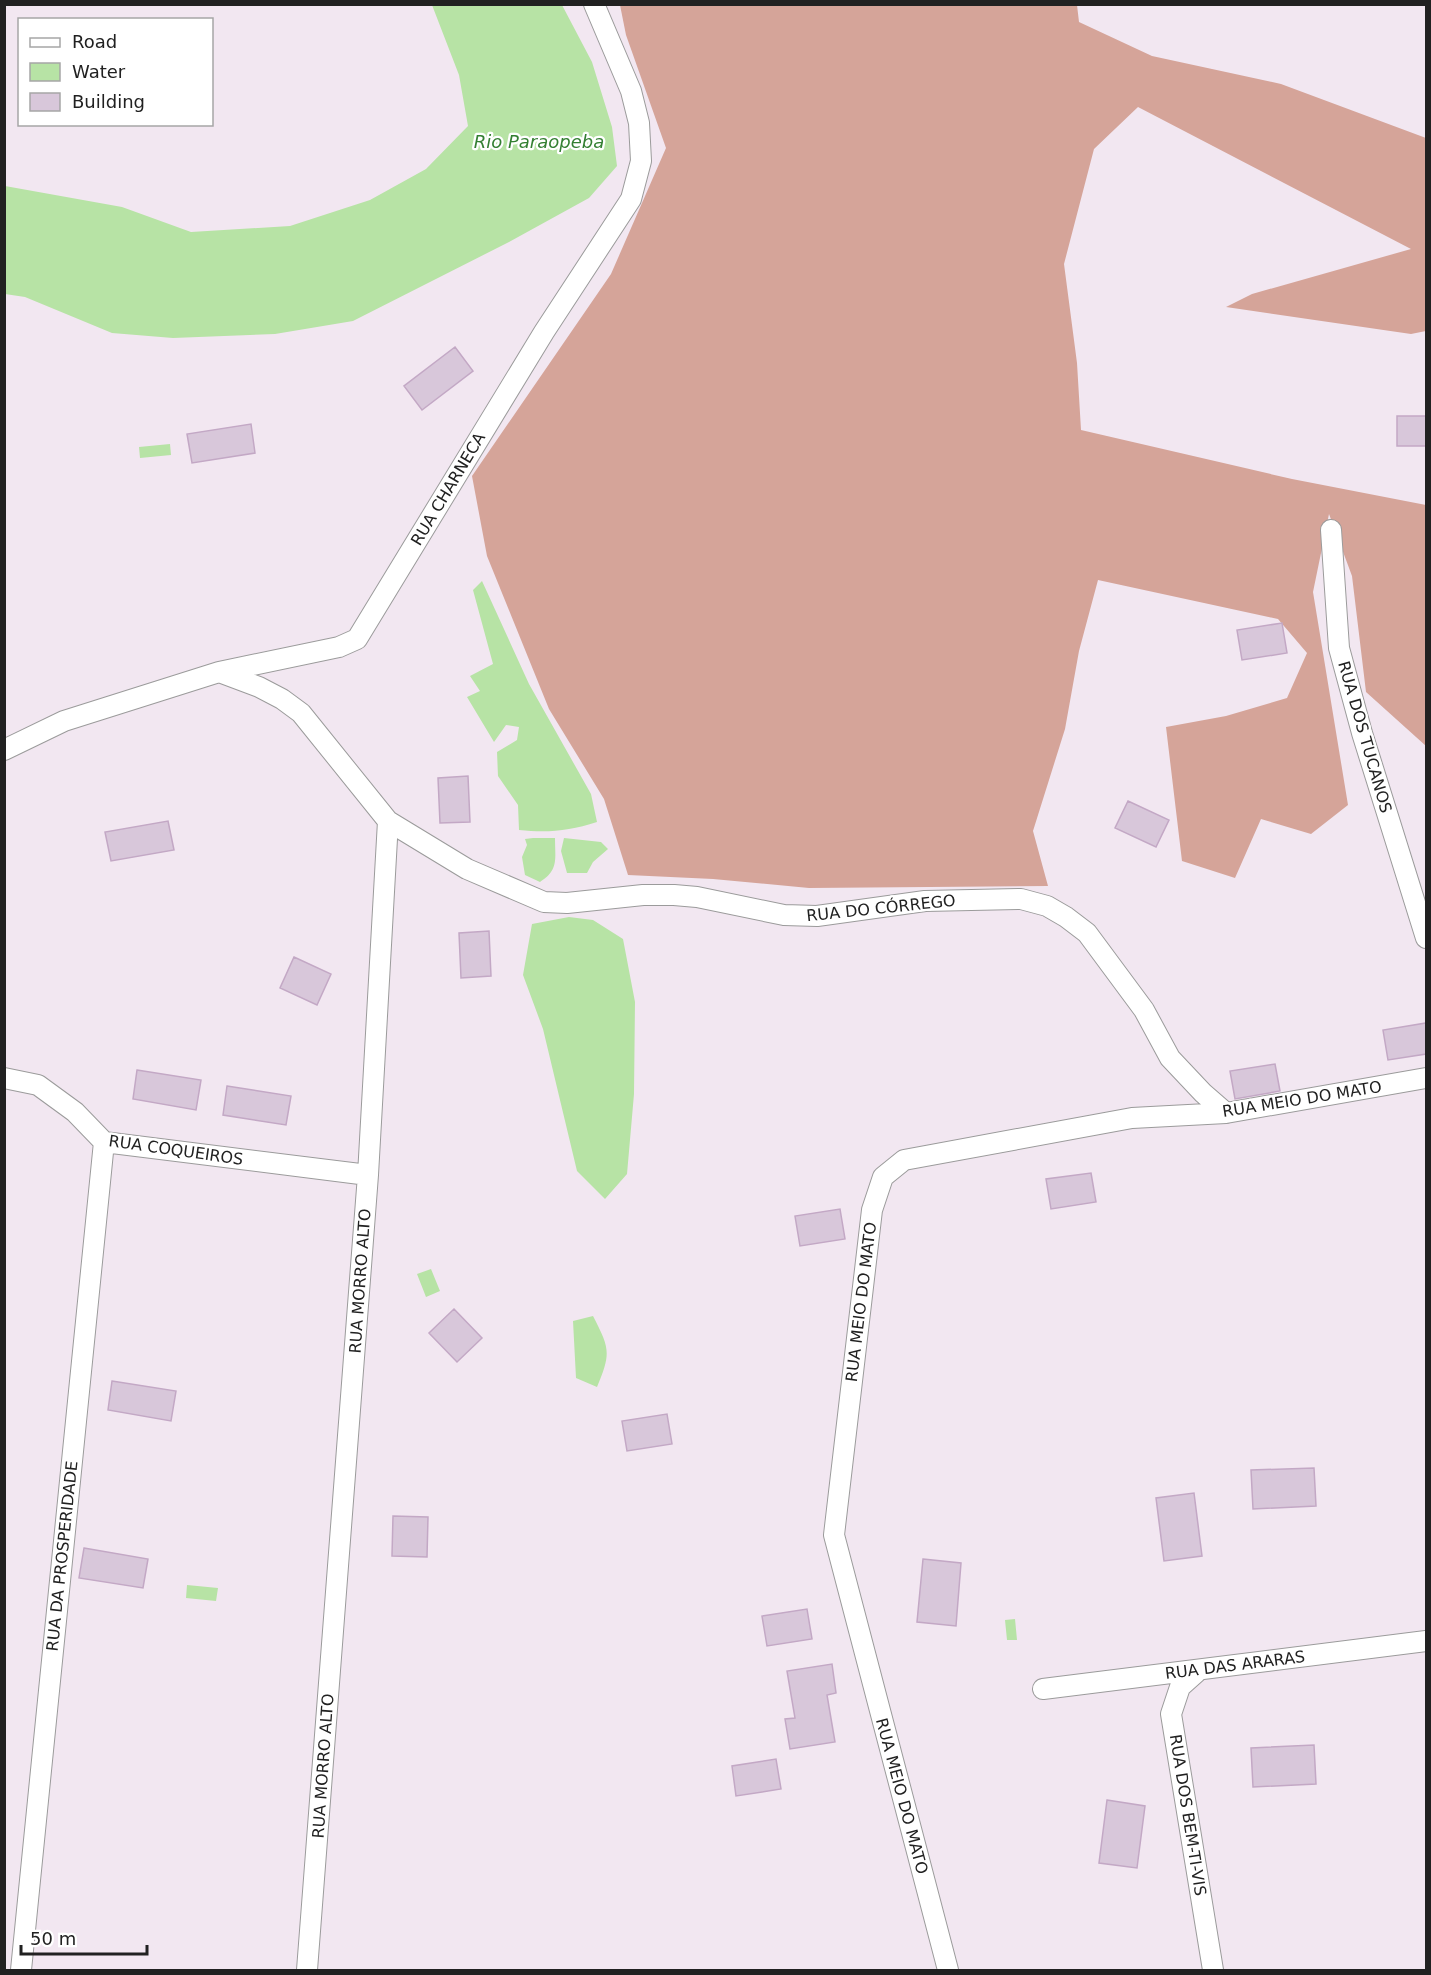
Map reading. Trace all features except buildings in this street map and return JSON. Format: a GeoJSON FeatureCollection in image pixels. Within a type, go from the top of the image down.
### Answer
{"type":"FeatureCollection","features":[{"type":"Feature","properties":{"kind":"street","name":"RUA CHARNECA"},"geometry":{"type":"LineString","coordinates":[[4,750],[64,721],[219,672],[339,647],[357,639],[544,332],[631,199],[641,161],[639,123],[630,91],[594,4]]}},
{"type":"Feature","properties":{"kind":"street","name":"RUA DOS TUCANOS"},"geometry":{"type":"LineString","coordinates":[[1331,530],[1339,648],[1362,733],[1426,938]]}},
{"type":"Feature","properties":{"kind":"street"},"geometry":{"type":"LineString","coordinates":[[219,672],[259,687],[282,699],[301,713],[388,821]]}},
{"type":"Feature","properties":{"kind":"street","name":"RUA DO CÓRREGO"},"geometry":{"type":"LineString","coordinates":[[388,821],[467,869],[544,902],[567,903],[643,895],[674,895],[697,897],[784,915],[817,916],[925,901],[1021,899],[1047,906],[1087,933],[1144,1010],[1170,1058],[1203,1094],[1226,1113]]}},
{"type":"Feature","properties":{"kind":"street","name":"RUA MORRO ALTO"},"geometry":{"type":"LineString","coordinates":[[307,1971],[368,1175],[388,821]]}},
{"type":"Feature","properties":{"kind":"street","name":"RUA COQUEIROS"},"geometry":{"type":"LineString","coordinates":[[4,1078],[38,1085],[75,1113],[104,1142],[368,1175]]}},
{"type":"Feature","properties":{"kind":"street","name":"RUA MEIO DO MATO"},"geometry":{"type":"LineString","coordinates":[[948,1971],[834,1535],[872,1210],[883,1176],[904,1160],[1132,1118],[1226,1113],[1426,1078]]}},
{"type":"Feature","properties":{"kind":"street","name":"RUA DA PROSPERIDADE"},"geometry":{"type":"LineString","coordinates":[[21,1971],[104,1142]]}},
{"type":"Feature","properties":{"kind":"street","name":"RUA DAS ARARAS"},"geometry":{"type":"LineString","coordinates":[[1043,1689],[1426,1641]]}},
{"type":"Feature","properties":{"kind":"street","name":"RUA DOS BEM-TI-VIS"},"geometry":{"type":"LineString","coordinates":[[1199,1670],[1180,1687],[1172,1714],[1213,1971]]}},
{"type":"Feature","properties":{"kind":"shaded area"},"geometry":{"type":"Polygon","coordinates":[[[620,5],[1077,5],[1079,22],[1152,56],[1281,84],[1426,138],[1426,331],[1411,334],[1226,307],[1252,294],[1411,249],[1138,107],[1094,149],[1064,264],[1077,363],[1081,430],[1292,479],[1426,505],[1426,746],[1366,692],[1352,576],[1329,514],[1313,592],[1348,805],[1311,834],[1261,819],[1235,878],[1182,861],[1166,727],[1226,716],[1287,698],[1307,653],[1278,619],[1098,580],[1079,651],[1065,729],[1033,831],[1048,886],[809,888],[713,879],[628,875],[604,799],[549,709],[487,556],[472,476],[611,274],[666,148],[626,35],[620,5]]]}},
{"type":"Feature","properties":{"kind":"water","name":"Rio Paraopeba"},"geometry":{"type":"Polygon","coordinates":[[[432,5],[562,5],[592,62],[612,127],[617,166],[589,198],[509,242],[353,321],[275,334],[173,338],[112,333],[25,297],[5,294],[5,186],[122,207],[191,232],[290,226],[370,200],[426,169],[468,126],[459,75],[432,5]]]}},
{"type":"Feature","properties":{"kind":"water"},"geometry":{"type":"Polygon","coordinates":[[[170,444],[171,455],[140,458],[139,447],[170,444]]]}},
{"type":"Feature","properties":{"kind":"water"},"geometry":{"type":"Polygon","coordinates":[[[482,581],[529,684],[591,794],[597,822],[558,830],[519,830],[518,805],[498,776],[497,752],[517,740],[519,727],[506,725],[494,742],[467,697],[480,691],[470,676],[493,664],[473,590],[482,581]]]}},
{"type":"Feature","properties":{"kind":"water"},"geometry":{"type":"Polygon","coordinates":[[[555,838],[555,863],[550,873],[540,882],[525,875],[522,857],[527,845],[525,839],[555,838]]]}},
{"type":"Feature","properties":{"kind":"water"},"geometry":{"type":"Polygon","coordinates":[[[564,838],[601,842],[608,849],[593,862],[587,873],[567,873],[561,851],[564,838]]]}},
{"type":"Feature","properties":{"kind":"water"},"geometry":{"type":"Polygon","coordinates":[[[569,917],[593,920],[623,939],[635,1002],[634,1094],[627,1174],[605,1199],[577,1171],[543,1029],[523,975],[532,924],[569,917]]]}},
{"type":"Feature","properties":{"kind":"water"},"geometry":{"type":"Polygon","coordinates":[[[431,1269],[440,1291],[426,1297],[417,1274],[431,1269]]]}},
{"type":"Feature","properties":{"kind":"water"},"geometry":{"type":"Polygon","coordinates":[[[593,1316],[603,1336],[607,1351],[605,1366],[597,1387],[576,1378],[573,1321],[593,1316]]]}},
{"type":"Feature","properties":{"kind":"water"},"geometry":{"type":"Polygon","coordinates":[[[187,1585],[218,1588],[216,1601],[186,1598],[187,1585]]]}},
{"type":"Feature","properties":{"kind":"water"},"geometry":{"type":"Polygon","coordinates":[[[1015,1619],[1017,1640],[1007,1640],[1005,1620],[1015,1619]]]}}]}
